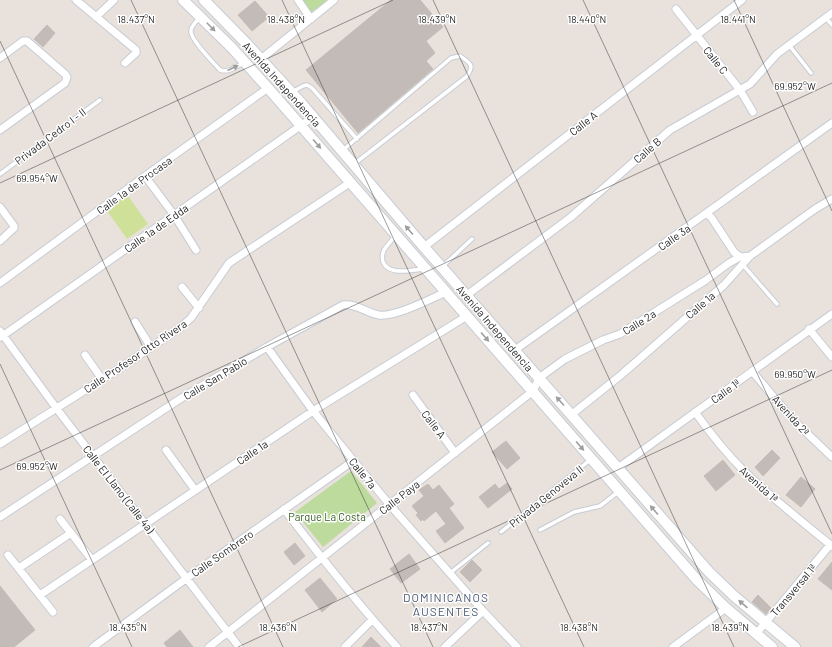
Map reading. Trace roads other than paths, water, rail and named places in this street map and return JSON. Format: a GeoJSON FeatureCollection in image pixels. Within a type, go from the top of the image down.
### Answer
{"type":"FeatureCollection","features":[{"type":"Feature","properties":{"kind":"main road","name":"Avenida Independencia"},"geometry":{"type":"LineString","coordinates":[[183,0],[245,62],[301,125],[696,580],[772,647]]}},
{"type":"Feature","properties":{"kind":"main road","name":"Avenida Independencia"},"geometry":{"type":"LineString","coordinates":[[204,0],[262,59],[292,93],[424,247],[708,572],[765,623],[795,647]]}},
{"type":"Feature","properties":{"kind":"main road"},"geometry":{"type":"LineString","coordinates":[[378,213],[388,205]]}},
{"type":"Feature","properties":{"kind":"main road"},"geometry":{"type":"LineString","coordinates":[[427,269],[439,264]]}},
{"type":"Feature","properties":{"kind":"street"},"geometry":{"type":"LineString","coordinates":[[76,0],[136,50],[136,53],[125,63]]}},
{"type":"Feature","properties":{"kind":"street"},"geometry":{"type":"LineString","coordinates":[[96,17],[114,0]]}},
{"type":"Feature","properties":{"kind":"street"},"geometry":{"type":"LineString","coordinates":[[298,0],[311,19]]}},
{"type":"Feature","properties":{"kind":"street"},"geometry":{"type":"LineString","coordinates":[[262,59],[334,0]]}},
{"type":"Feature","properties":{"kind":"street","name":"Calle A"},"geometry":{"type":"LineString","coordinates":[[424,247],[742,0]]}},
{"type":"Feature","properties":{"kind":"street","name":"Calle C"},"geometry":{"type":"LineString","coordinates":[[676,9],[740,90],[753,112]]}},
{"type":"Feature","properties":{"kind":"street","name":"Calle B"},"geometry":{"type":"LineString","coordinates":[[467,296],[571,217],[670,130],[750,84],[777,54],[832,13]]}},
{"type":"Feature","properties":{"kind":"street"},"geometry":{"type":"LineString","coordinates":[[0,58],[23,41],[27,41],[67,77],[65,83],[0,130]]}},
{"type":"Feature","properties":{"kind":"street","name":"Calle 1a de Procasa"},"geometry":{"type":"LineString","coordinates":[[0,283],[145,176],[268,88]]}},
{"type":"Feature","properties":{"kind":"street","name":"Calle 1a de Edda"},"geometry":{"type":"LineString","coordinates":[[1,335],[313,118]]}},
{"type":"Feature","properties":{"kind":"street","name":"Calle 3a"},"geometry":{"type":"LineString","coordinates":[[515,350],[832,123]]}},
{"type":"Feature","properties":{"kind":"street"},"geometry":{"type":"LineString","coordinates":[[145,176],[174,215],[196,250]]}},
{"type":"Feature","properties":{"kind":"street","name":"Calle Profesor Otto Rivera"},"geometry":{"type":"LineString","coordinates":[[1,442],[57,409],[186,323],[199,308],[231,262],[351,182]]}},
{"type":"Feature","properties":{"kind":"street","name":"Calle 1a"},"geometry":{"type":"LineString","coordinates":[[571,415],[622,375],[724,285],[750,256],[832,199]]}},
{"type":"Feature","properties":{"kind":"street"},"geometry":{"type":"LineString","coordinates":[[0,207],[14,226],[14,228],[0,241]]}},
{"type":"Feature","properties":{"kind":"street"},"geometry":{"type":"LineString","coordinates":[[706,214],[711,217],[734,252],[740,258]]}},
{"type":"Feature","properties":{"kind":"street","name":"Calle 2a"},"geometry":{"type":"LineString","coordinates":[[539,378],[571,356],[603,340],[620,334],[706,280],[729,263],[740,258],[750,256]]}},
{"type":"Feature","properties":{"kind":"street"},"geometry":{"type":"LineString","coordinates":[[182,287],[199,308]]}},
{"type":"Feature","properties":{"kind":"street","name":"Calle San Pablo"},"geometry":{"type":"LineString","coordinates":[[0,517],[183,397],[267,346],[343,305],[349,304],[378,315],[385,315],[405,309],[446,292]]}},
{"type":"Feature","properties":{"kind":"street","name":"Calle 1ª"},"geometry":{"type":"LineString","coordinates":[[618,468],[809,329],[832,314]]}},
{"type":"Feature","properties":{"kind":"street","name":"Calle 1a"},"geometry":{"type":"LineString","coordinates":[[40,595],[313,411],[468,316]]}},
{"type":"Feature","properties":{"kind":"street"},"geometry":{"type":"LineString","coordinates":[[135,322],[151,347]]}},
{"type":"Feature","properties":{"kind":"street"},"geometry":{"type":"LineString","coordinates":[[809,329],[832,357]]}},
{"type":"Feature","properties":{"kind":"street","name":"Calle El Llano (Calle 4a)"},"geometry":{"type":"LineString","coordinates":[[1,335],[240,647]]}},
{"type":"Feature","properties":{"kind":"street","name":"Calle 7a"},"geometry":{"type":"LineString","coordinates":[[267,346],[313,411],[353,461],[389,504],[516,647]]}},
{"type":"Feature","properties":{"kind":"street"},"geometry":{"type":"LineString","coordinates":[[85,355],[102,380]]}},
{"type":"Feature","properties":{"kind":"street","name":"Avenida 2ª"},"geometry":{"type":"LineString","coordinates":[[752,371],[792,419],[832,457]]}},
{"type":"Feature","properties":{"kind":"street"},"geometry":{"type":"LineString","coordinates":[[533,391],[539,378]]}},
{"type":"Feature","properties":{"kind":"street","name":"Calle Paya"},"geometry":{"type":"LineString","coordinates":[[209,647],[533,391]]}},
{"type":"Feature","properties":{"kind":"street","name":"Calle A"},"geometry":{"type":"LineString","coordinates":[[413,395],[455,453]]}},
{"type":"Feature","properties":{"kind":"street","name":"Avenida 1ª"},"geometry":{"type":"LineString","coordinates":[[695,412],[719,443],[743,470],[831,546]]}},
{"type":"Feature","properties":{"kind":"street"},"geometry":{"type":"LineString","coordinates":[[166,450],[195,490]]}},
{"type":"Feature","properties":{"kind":"street","name":"Calle Sombrero"},"geometry":{"type":"LineString","coordinates":[[93,647],[187,578],[353,461]]}},
{"type":"Feature","properties":{"kind":"street"},"geometry":{"type":"LineString","coordinates":[[284,509],[372,620],[397,647]]}},
{"type":"Feature","properties":{"kind":"street"},"geometry":{"type":"LineString","coordinates":[[60,519],[92,560]]}},
{"type":"Feature","properties":{"kind":"street"},"geometry":{"type":"LineString","coordinates":[[19,568],[71,533]]}},
{"type":"Feature","properties":{"kind":"street","name":"Transversal 1ª"},"geometry":{"type":"LineString","coordinates":[[756,634],[831,546]]}},
{"type":"Feature","properties":{"kind":"street"},"geometry":{"type":"LineString","coordinates":[[8,554],[54,612]]}},
{"type":"Feature","properties":{"kind":"street"},"geometry":{"type":"LineString","coordinates":[[673,647],[726,608]]}},
{"type":"Feature","properties":{"kind":"street"},"geometry":{"type":"LineString","coordinates":[[445,647],[483,611]]}},
{"type":"Feature","properties":{"kind":"street"},"geometry":{"type":"LineString","coordinates":[[345,647],[372,620]]}},
{"type":"Feature","properties":{"kind":"lane"},"geometry":{"type":"LineString","coordinates":[[200,16],[193,25],[191,31],[192,38],[220,70],[229,70],[245,62]]}},
{"type":"Feature","properties":{"kind":"lane"},"geometry":{"type":"LineString","coordinates":[[826,18],[832,26]]}},
{"type":"Feature","properties":{"kind":"lane"},"geometry":{"type":"LineString","coordinates":[[788,45],[811,73]]}},
{"type":"Feature","properties":{"kind":"lane"},"geometry":{"type":"LineString","coordinates":[[342,151],[451,58],[460,56],[467,61],[472,67],[472,70],[466,77],[353,164]]}},
{"type":"Feature","properties":{"kind":"lane"},"geometry":{"type":"LineString","coordinates":[[292,93],[303,86],[312,88],[357,139]]}},
{"type":"Feature","properties":{"kind":"lane","name":"Privada Cedro I - II"},"geometry":{"type":"LineString","coordinates":[[0,174],[100,100]]}},
{"type":"Feature","properties":{"kind":"lane"},"geometry":{"type":"LineString","coordinates":[[397,234],[383,251],[382,257],[384,263],[389,269],[397,271],[427,269]]}},
{"type":"Feature","properties":{"kind":"lane"},"geometry":{"type":"LineString","coordinates":[[439,264],[472,240]]}},
{"type":"Feature","properties":{"kind":"lane"},"geometry":{"type":"LineString","coordinates":[[743,265],[778,304]]}},
{"type":"Feature","properties":{"kind":"lane","name":"Privada Genoveva II"},"geometry":{"type":"LineString","coordinates":[[500,532],[592,459]]}},
{"type":"Feature","properties":{"kind":"lane"},"geometry":{"type":"LineString","coordinates":[[540,530],[574,512],[600,506],[619,491]]}},
{"type":"Feature","properties":{"kind":"lane"},"geometry":{"type":"LineString","coordinates":[[450,573],[488,543]]}},
{"type":"Feature","properties":{"kind":"district","name":"DOMINICANOS AUSENTES"},"geometry":{"type":"Point","coordinates":[446,604]}},
{"type":"Feature","properties":{"kind":"park label","name":"Parque La Costa"},"geometry":{"type":"Point","coordinates":[327,516]}}]}
